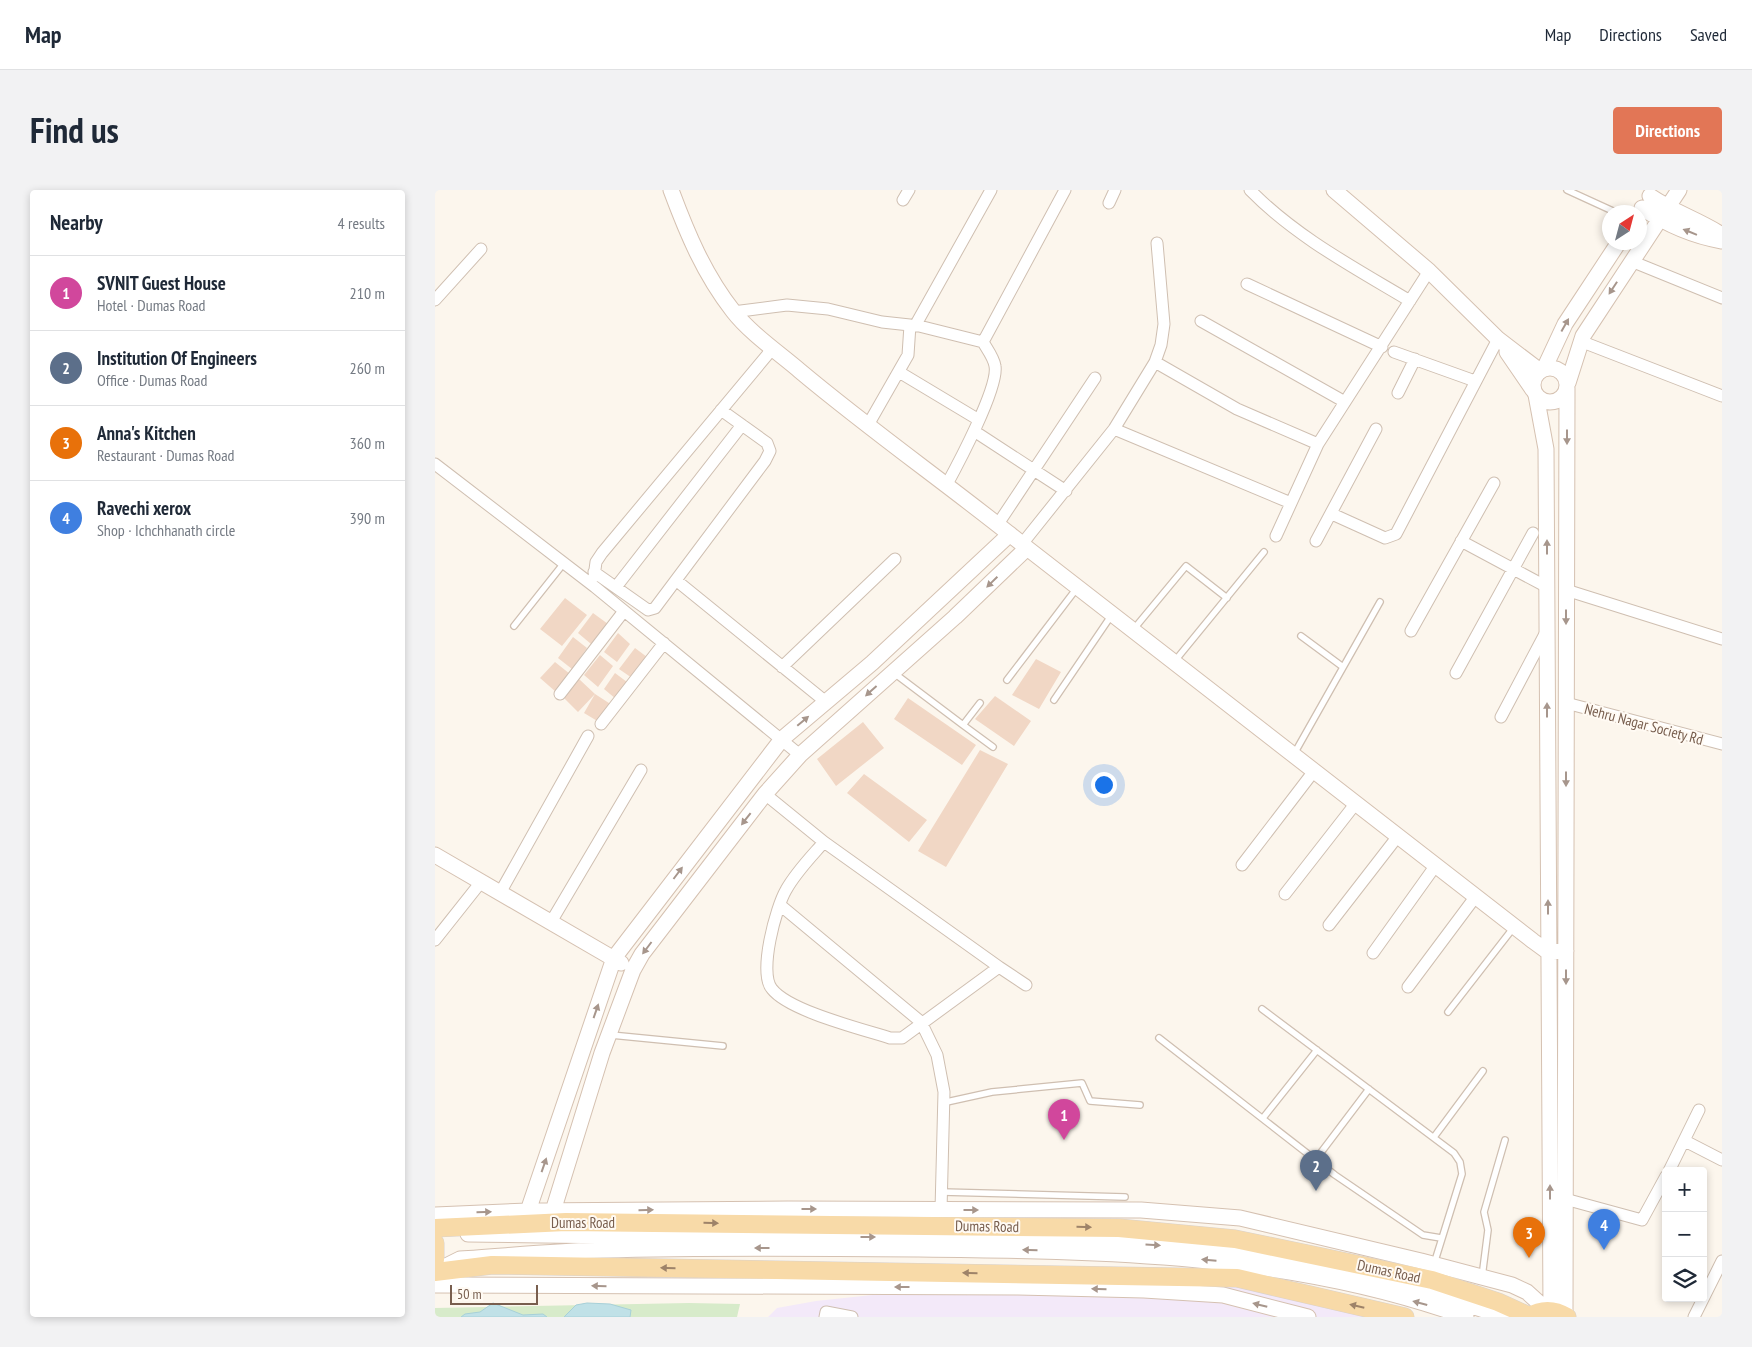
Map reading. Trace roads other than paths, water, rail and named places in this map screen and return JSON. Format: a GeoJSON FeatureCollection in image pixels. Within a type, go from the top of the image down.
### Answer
{"type":"FeatureCollection","features":[{"type":"Feature","properties":{"kind":"main road","name":"Dumas Road"},"geometry":{"type":"LineString","coordinates":[[435,1228],[566,1222],[1119,1228],[1245,1241],[1432,1280],[1523,1314]]}},
{"type":"Feature","properties":{"kind":"main road"},"geometry":{"type":"LineString","coordinates":[[435,1243],[435,1272],[492,1265],[1237,1278],[1405,1317]]}},
{"type":"Feature","properties":{"kind":"main road"},"geometry":{"type":"LineString","coordinates":[[1523,1314],[1558,1314]]}},
{"type":"Feature","properties":{"kind":"street"},"geometry":{"type":"LineString","coordinates":[[671,190],[704,269],[733,312],[773,348],[835,400],[1548,952],[1566,951]]}},
{"type":"Feature","properties":{"kind":"street"},"geometry":{"type":"LineString","coordinates":[[868,425],[899,372],[909,350],[912,325],[991,190]]}},
{"type":"Feature","properties":{"kind":"street"},"geometry":{"type":"LineString","coordinates":[[983,342],[1065,190]]}},
{"type":"Feature","properties":{"kind":"street"},"geometry":{"type":"LineString","coordinates":[[1109,203],[1115,190]]}},
{"type":"Feature","properties":{"kind":"street"},"geometry":{"type":"LineString","coordinates":[[1250,190],[1277,215],[1309,239],[1411,301]]}},
{"type":"Feature","properties":{"kind":"street"},"geometry":{"type":"LineString","coordinates":[[1334,190],[1429,271],[1498,339],[1542,370],[1559,370],[1567,385],[1565,1199],[1558,1314]]}},
{"type":"Feature","properties":{"kind":"street"},"geometry":{"type":"LineString","coordinates":[[1498,339],[1535,392],[1545,401],[1557,401],[1565,394],[1580,341],[1662,213],[1679,190]]}},
{"type":"Feature","properties":{"kind":"street"},"geometry":{"type":"LineString","coordinates":[[1646,202],[1704,238],[1722,241]]}},
{"type":"Feature","properties":{"kind":"street"},"geometry":{"type":"LineString","coordinates":[[1662,213],[1708,226],[1722,235]]}},
{"type":"Feature","properties":{"kind":"street"},"geometry":{"type":"LineString","coordinates":[[553,1211],[609,1035],[633,970],[646,948],[765,794],[800,755],[955,617],[1025,546],[1114,429],[1155,362],[1161,345],[1164,324],[1157,243]]}},
{"type":"Feature","properties":{"kind":"street"},"geometry":{"type":"LineString","coordinates":[[435,300],[481,249]]}},
{"type":"Feature","properties":{"kind":"street"},"geometry":{"type":"LineString","coordinates":[[1558,1314],[1548,952],[1546,449],[1534,380],[1542,370],[1565,324],[1614,250]]}},
{"type":"Feature","properties":{"kind":"street"},"geometry":{"type":"LineString","coordinates":[[1631,261],[1722,298]]}},
{"type":"Feature","properties":{"kind":"street"},"geometry":{"type":"LineString","coordinates":[[1277,536],[1318,444],[1429,271]]}},
{"type":"Feature","properties":{"kind":"street"},"geometry":{"type":"LineString","coordinates":[[1247,284],[1381,347]]}},
{"type":"Feature","properties":{"kind":"street"},"geometry":{"type":"LineString","coordinates":[[733,312],[787,305],[829,309],[882,322],[912,325],[983,342],[995,364],[996,376],[977,426],[946,486]]}},
{"type":"Feature","properties":{"kind":"street"},"geometry":{"type":"LineString","coordinates":[[1201,321],[1345,402]]}},
{"type":"Feature","properties":{"kind":"street"},"geometry":{"type":"LineString","coordinates":[[1332,514],[1385,538],[1395,534],[1498,339]]}},
{"type":"Feature","properties":{"kind":"street"},"geometry":{"type":"LineString","coordinates":[[1580,341],[1722,396]]}},
{"type":"Feature","properties":{"kind":"street"},"geometry":{"type":"LineString","coordinates":[[595,587],[594,572],[602,553],[773,348]]}},
{"type":"Feature","properties":{"kind":"street"},"geometry":{"type":"LineString","coordinates":[[1394,352],[1475,381]]}},
{"type":"Feature","properties":{"kind":"street"},"geometry":{"type":"LineString","coordinates":[[1398,393],[1415,359]]}},
{"type":"Feature","properties":{"kind":"street"},"geometry":{"type":"LineString","coordinates":[[1155,362],[1237,409],[1318,444]]}},
{"type":"Feature","properties":{"kind":"street"},"geometry":{"type":"LineString","coordinates":[[899,372],[977,426],[1065,491]]}},
{"type":"Feature","properties":{"kind":"street"},"geometry":{"type":"LineString","coordinates":[[528,1211],[614,958],[782,739],[873,663],[1004,529],[1035,469],[1095,378]]}},
{"type":"Feature","properties":{"kind":"street"},"geometry":{"type":"LineString","coordinates":[[594,572],[648,610],[655,608],[677,581],[765,461],[770,451],[767,444],[721,410]]}},
{"type":"Feature","properties":{"kind":"street"},"geometry":{"type":"LineString","coordinates":[[616,587],[742,425]]}},
{"type":"Feature","properties":{"kind":"street"},"geometry":{"type":"LineString","coordinates":[[1114,429],[1291,503]]}},
{"type":"Feature","properties":{"kind":"street"},"geometry":{"type":"LineString","coordinates":[[1316,541],[1376,429]]}},
{"type":"Feature","properties":{"kind":"street"},"geometry":{"type":"LineString","coordinates":[[435,464],[595,587],[800,755]]}},
{"type":"Feature","properties":{"kind":"street"},"geometry":{"type":"LineString","coordinates":[[1411,631],[1494,483]]}},
{"type":"Feature","properties":{"kind":"street"},"geometry":{"type":"LineString","coordinates":[[1456,672],[1533,533]]}},
{"type":"Feature","properties":{"kind":"street"},"geometry":{"type":"LineString","coordinates":[[1461,541],[1547,587]]}},
{"type":"Feature","properties":{"kind":"street"},"geometry":{"type":"LineString","coordinates":[[782,667],[895,559]]}},
{"type":"Feature","properties":{"kind":"street"},"geometry":{"type":"LineString","coordinates":[[677,581],[826,702]]}},
{"type":"Feature","properties":{"kind":"street"},"geometry":{"type":"LineString","coordinates":[[1566,590],[1722,639]]}},
{"type":"Feature","properties":{"kind":"street"},"geometry":{"type":"LineString","coordinates":[[560,694],[624,612]]}},
{"type":"Feature","properties":{"kind":"street"},"geometry":{"type":"LineString","coordinates":[[1501,717],[1547,632]]}},
{"type":"Feature","properties":{"kind":"street"},"geometry":{"type":"LineString","coordinates":[[601,724],[664,643]]}},
{"type":"Feature","properties":{"kind":"street","name":"Nehru Nagar Society Rd"},"geometry":{"type":"LineString","coordinates":[[1566,703],[1722,744]]}},
{"type":"Feature","properties":{"kind":"street"},"geometry":{"type":"LineString","coordinates":[[501,893],[587,736]]}},
{"type":"Feature","properties":{"kind":"street"},"geometry":{"type":"LineString","coordinates":[[551,922],[641,770]]}},
{"type":"Feature","properties":{"kind":"street"},"geometry":{"type":"LineString","coordinates":[[1242,865],[1314,771]]}},
{"type":"Feature","properties":{"kind":"street"},"geometry":{"type":"LineString","coordinates":[[765,794],[824,842],[1026,985]]}},
{"type":"Feature","properties":{"kind":"street"},"geometry":{"type":"LineString","coordinates":[[1285,894],[1356,803]]}},
{"type":"Feature","properties":{"kind":"street"},"geometry":{"type":"LineString","coordinates":[[1329,925],[1398,836]]}},
{"type":"Feature","properties":{"kind":"street"},"geometry":{"type":"LineString","coordinates":[[824,842],[797,873],[780,905],[767,960],[767,980],[772,989],[799,1007],[890,1038],[902,1038],[921,1022],[999,967]]}},
{"type":"Feature","properties":{"kind":"street"},"geometry":{"type":"LineString","coordinates":[[435,855],[633,970]]}},
{"type":"Feature","properties":{"kind":"street"},"geometry":{"type":"LineString","coordinates":[[1373,953],[1436,865]]}},
{"type":"Feature","properties":{"kind":"street"},"geometry":{"type":"LineString","coordinates":[[435,940],[481,882]]}},
{"type":"Feature","properties":{"kind":"street"},"geometry":{"type":"LineString","coordinates":[[1408,987],[1476,896]]}},
{"type":"Feature","properties":{"kind":"street"},"geometry":{"type":"LineString","coordinates":[[780,905],[921,1022],[937,1055],[944,1092],[942,1103],[941,1210]]}},
{"type":"Feature","properties":{"kind":"street"},"geometry":{"type":"LineString","coordinates":[[1671,1167],[1699,1110]]}},
{"type":"Feature","properties":{"kind":"street"},"geometry":{"type":"LineString","coordinates":[[1685,1140],[1722,1160]]}},
{"type":"Feature","properties":{"kind":"street"},"geometry":{"type":"LineString","coordinates":[[1565,1199],[1642,1220],[1662,1183]]}},
{"type":"Feature","properties":{"kind":"street"},"geometry":{"type":"LineString","coordinates":[[435,1215],[528,1211],[1141,1210],[1240,1218],[1434,1264],[1519,1288],[1558,1314]]}},
{"type":"Feature","properties":{"kind":"street"},"geometry":{"type":"LineString","coordinates":[[435,1272],[459,1259],[600,1250],[815,1248],[1041,1250],[1249,1265],[1358,1286],[1466,1317]]}},
{"type":"Feature","properties":{"kind":"street"},"geometry":{"type":"LineString","coordinates":[[1694,1317],[1722,1261]]}},
{"type":"Feature","properties":{"kind":"street"},"geometry":{"type":"LineString","coordinates":[[435,1272],[1144,1290],[1223,1295],[1308,1317]]}},
{"type":"Feature","properties":{"kind":"street"},"geometry":{"type":"LineString","coordinates":[[825,1317],[826,1312],[852,1317]]}},
{"type":"Feature","properties":{"kind":"lane"},"geometry":{"type":"LineString","coordinates":[[1567,190],[1602,206]]}},
{"type":"Feature","properties":{"kind":"lane"},"geometry":{"type":"LineString","coordinates":[[1175,662],[1264,552]]}},
{"type":"Feature","properties":{"kind":"lane"},"geometry":{"type":"LineString","coordinates":[[514,626],[564,563]]}},
{"type":"Feature","properties":{"kind":"lane"},"geometry":{"type":"LineString","coordinates":[[1133,630],[1187,566],[1227,598]]}},
{"type":"Feature","properties":{"kind":"lane"},"geometry":{"type":"LineString","coordinates":[[1007,680],[1078,587]]}},
{"type":"Feature","properties":{"kind":"lane"},"geometry":{"type":"LineString","coordinates":[[1294,755],[1380,602]]}},
{"type":"Feature","properties":{"kind":"lane"},"geometry":{"type":"LineString","coordinates":[[1054,700],[1112,614]]}},
{"type":"Feature","properties":{"kind":"lane"},"geometry":{"type":"LineString","coordinates":[[1301,636],[1343,667]]}},
{"type":"Feature","properties":{"kind":"lane"},"geometry":{"type":"LineString","coordinates":[[893,672],[993,747]]}},
{"type":"Feature","properties":{"kind":"lane"},"geometry":{"type":"LineString","coordinates":[[963,725],[980,703]]}},
{"type":"Feature","properties":{"kind":"lane"},"geometry":{"type":"LineString","coordinates":[[1448,1012],[1515,926]]}},
{"type":"Feature","properties":{"kind":"lane"},"geometry":{"type":"LineString","coordinates":[[1262,1009],[1454,1153],[1460,1162],[1462,1174],[1460,1187],[1441,1238],[1434,1264]]}},
{"type":"Feature","properties":{"kind":"lane"},"geometry":{"type":"LineString","coordinates":[[609,1035],[723,1046]]}},
{"type":"Feature","properties":{"kind":"lane"},"geometry":{"type":"LineString","coordinates":[[1159,1038],[1315,1160],[1423,1234],[1441,1238]]}},
{"type":"Feature","properties":{"kind":"lane"},"geometry":{"type":"LineString","coordinates":[[1263,1118],[1317,1050]]}},
{"type":"Feature","properties":{"kind":"lane"},"geometry":{"type":"LineString","coordinates":[[1434,1137],[1483,1071]]}},
{"type":"Feature","properties":{"kind":"lane"},"geometry":{"type":"LineString","coordinates":[[942,1103],[992,1092],[1082,1083],[1090,1101],[1140,1104]]}},
{"type":"Feature","properties":{"kind":"lane"},"geometry":{"type":"LineString","coordinates":[[1315,1160],[1369,1089]]}},
{"type":"Feature","properties":{"kind":"lane"},"geometry":{"type":"LineString","coordinates":[[1482,1277],[1488,1230],[1484,1212],[1505,1140]]}},
{"type":"Feature","properties":{"kind":"lane"},"geometry":{"type":"LineString","coordinates":[[941,1192],[1125,1197]]}},
{"type":"Feature","properties":{"kind":"water"},"geometry":{"type":"Polygon","coordinates":[[[493,1303],[523,1315],[543,1314],[547,1317],[461,1317],[465,1314],[480,1312],[493,1303]]]}},
{"type":"Feature","properties":{"kind":"water"},"geometry":{"type":"Polygon","coordinates":[[[587,1303],[610,1304],[631,1310],[630,1317],[564,1317],[576,1305],[587,1303]]]}},
{"type":"Feature","properties":{"kind":"place","name":"SVNIT Guest House"},"geometry":{"type":"Point","coordinates":[1064,1140]}},
{"type":"Feature","properties":{"kind":"place","name":"Institution Of Engineers"},"geometry":{"type":"Point","coordinates":[1316,1191]}},
{"type":"Feature","properties":{"kind":"place","name":"Ravechi xerox"},"geometry":{"type":"Point","coordinates":[1604,1250]}},
{"type":"Feature","properties":{"kind":"place","name":"Anna's Kitchen"},"geometry":{"type":"Point","coordinates":[1529,1258]}}]}
